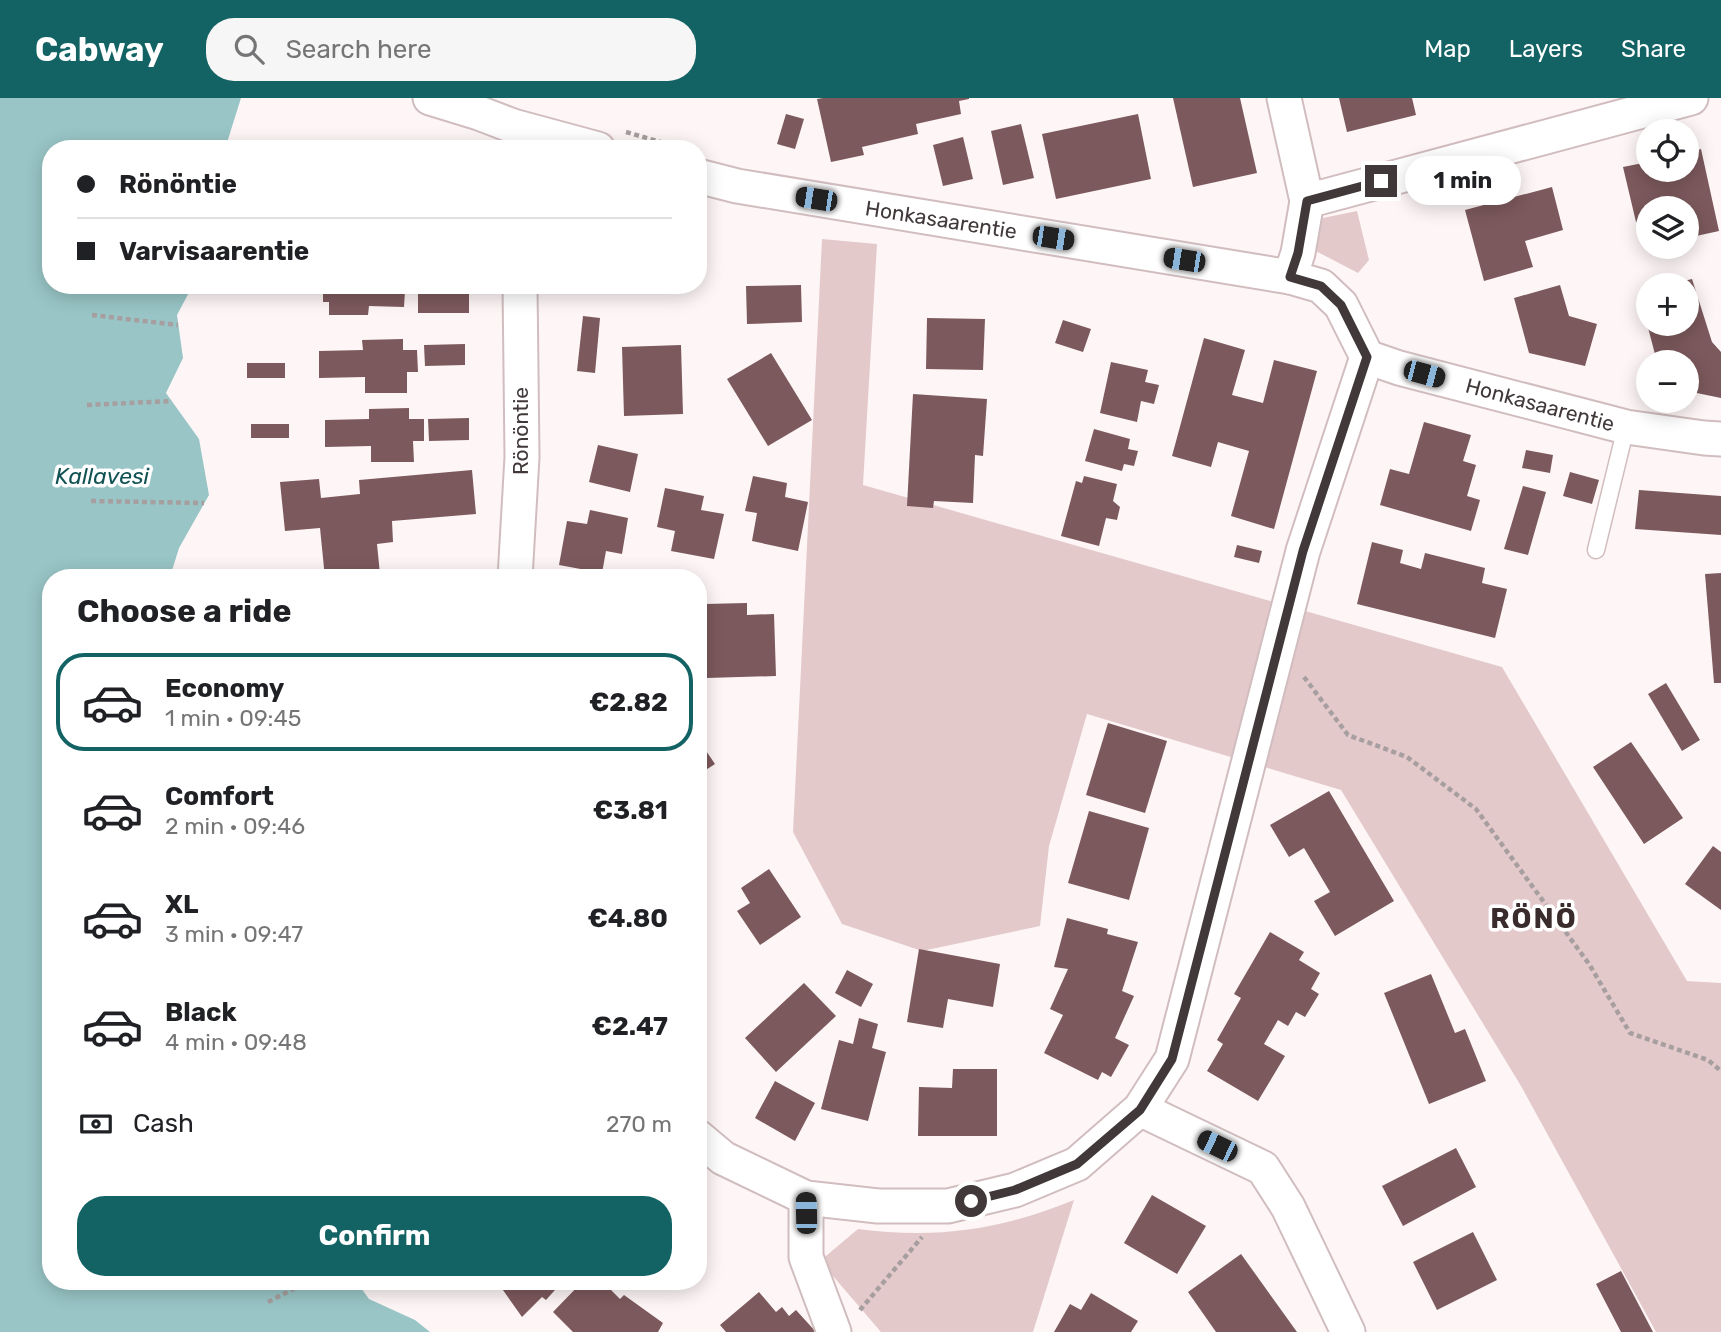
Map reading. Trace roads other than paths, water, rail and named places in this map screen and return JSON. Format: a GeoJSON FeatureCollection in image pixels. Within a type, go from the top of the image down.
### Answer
{"type":"FeatureCollection","features":[{"type":"Feature","properties":{"kind":"street"},"geometry":{"type":"LineString","coordinates":[[430,98],[479,113],[513,137],[534,140]]}},
{"type":"Feature","properties":{"kind":"street"},"geometry":{"type":"LineString","coordinates":[[1284,98],[1307,201],[1298,253],[1290,277]]}},
{"type":"Feature","properties":{"kind":"street"},"geometry":{"type":"LineString","coordinates":[[1307,201],[1691,98]]}},
{"type":"Feature","properties":{"kind":"street","name":"Honkasaarentie"},"geometry":{"type":"LineString","coordinates":[[707,178],[737,186],[1290,277],[1321,286],[1341,305],[1367,357],[1399,368],[1626,428],[1721,439]]}},
{"type":"Feature","properties":{"kind":"street","name":"Rönöntie"},"geometry":{"type":"LineString","coordinates":[[516,569],[522,457],[520,294]]}},
{"type":"Feature","properties":{"kind":"street"},"geometry":{"type":"LineString","coordinates":[[707,1145],[723,1158],[806,1198],[878,1206],[948,1206],[1015,1190],[1077,1164],[1140,1110],[1172,1059],[1303,551],[1367,357]]}},
{"type":"Feature","properties":{"kind":"street"},"geometry":{"type":"LineString","coordinates":[[1140,1110],[1263,1168],[1288,1207],[1348,1332]]}},
{"type":"Feature","properties":{"kind":"street"},"geometry":{"type":"LineString","coordinates":[[806,1198],[806,1257],[846,1321]]}},
{"type":"Feature","properties":{"kind":"lane"},"geometry":{"type":"LineString","coordinates":[[1597,550],[1626,428]]}},
{"type":"Feature","properties":{"kind":"water","name":"Kallavesi"},"geometry":{"type":"Polygon","coordinates":[[[0,98],[241,98],[228,140],[42,140],[42,294],[188,294],[177,315],[183,358],[166,393],[199,439],[209,495],[179,548],[172,569],[42,569],[42,1290],[362,1290],[369,1299],[415,1320],[430,1332],[0,1332],[0,98]]]}},
{"type":"Feature","properties":{"kind":"district","name":"RÖNÖ"},"geometry":{"type":"Point","coordinates":[1534,918]}}]}
